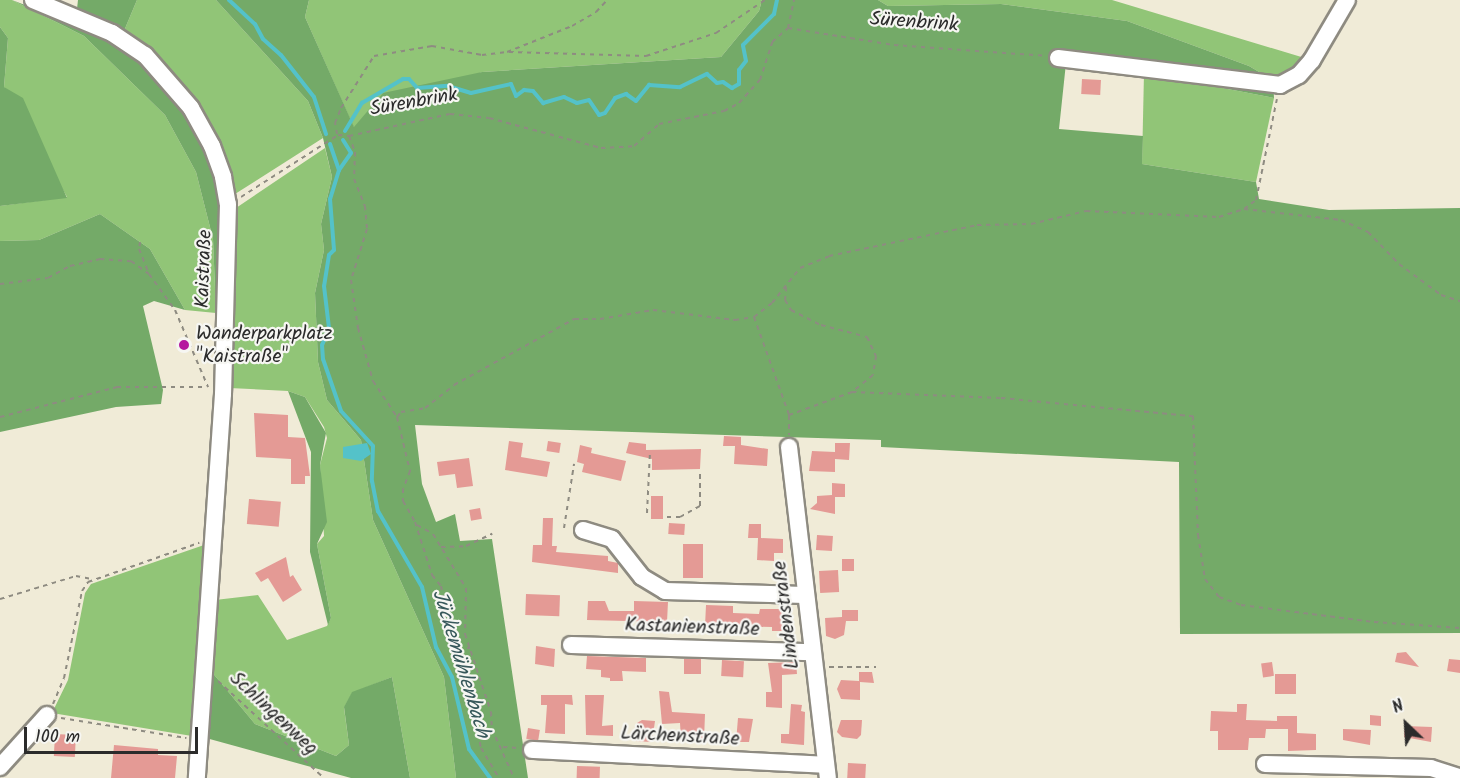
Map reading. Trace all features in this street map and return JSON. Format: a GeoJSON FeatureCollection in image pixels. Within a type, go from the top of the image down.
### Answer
{"type":"FeatureCollection","features":[{"type":"Feature","properties":{"kind":"street","name":"Kaistraße"},"geometry":{"type":"LineString","coordinates":[[33,0],[112,33],[145,55],[174,85],[212,146],[228,204],[223,394],[197,778]]}},
{"type":"Feature","properties":{"kind":"street"},"geometry":{"type":"LineString","coordinates":[[1058,58],[1280,85],[1299,75],[1312,60],[1347,0]]}},
{"type":"Feature","properties":{"kind":"street","name":"Lindenstraße"},"geometry":{"type":"LineString","coordinates":[[789,447],[827,772]]}},
{"type":"Feature","properties":{"kind":"street"},"geometry":{"type":"LineString","coordinates":[[583,530],[612,539],[642,577],[665,591],[805,595]]}},
{"type":"Feature","properties":{"kind":"street","name":"Kastanienstraße"},"geometry":{"type":"LineString","coordinates":[[571,645],[813,660]]}},
{"type":"Feature","properties":{"kind":"street"},"geometry":{"type":"LineString","coordinates":[[0,767],[47,715]]}},
{"type":"Feature","properties":{"kind":"street","name":"Lärchenstraße"},"geometry":{"type":"LineString","coordinates":[[532,750],[827,772]]}},
{"type":"Feature","properties":{"kind":"street"},"geometry":{"type":"LineString","coordinates":[[1265,764],[1431,768],[1458,778],[1460,773]]}},
{"type":"Feature","properties":{"kind":"path"},"geometry":{"type":"LineString","coordinates":[[507,52],[572,26],[596,12],[607,0]]}},
{"type":"Feature","properties":{"kind":"path"},"geometry":{"type":"LineString","coordinates":[[228,204],[338,135],[335,123],[340,108],[374,56],[432,46],[482,55],[507,52],[646,56],[716,33],[765,0]]}},
{"type":"Feature","properties":{"kind":"path"},"geometry":{"type":"LineString","coordinates":[[788,28],[794,0]]}},
{"type":"Feature","properties":{"kind":"path","name":"Sürenbrink"},"geometry":{"type":"LineString","coordinates":[[338,135],[349,136],[401,122],[469,114],[602,148],[625,148],[639,142],[659,124],[724,111],[739,103],[760,80],[772,42],[788,28],[894,45],[942,45],[1058,58]]}},
{"type":"Feature","properties":{"kind":"path"},"geometry":{"type":"LineString","coordinates":[[397,417],[401,412],[425,408],[454,385],[574,319],[600,319],[653,310],[735,320],[754,318],[777,296],[800,268],[829,256],[976,225],[1030,225],[1086,211],[1219,217],[1244,209],[1256,200],[1280,85]]}},
{"type":"Feature","properties":{"kind":"path"},"geometry":{"type":"LineString","coordinates":[[349,136],[355,153],[354,179],[365,206],[367,229],[351,291],[373,381],[397,417],[410,471],[403,489],[403,501],[415,522],[432,575],[442,591],[450,636],[458,648],[481,748],[499,778]]}},
{"type":"Feature","properties":{"kind":"path"},"geometry":{"type":"LineString","coordinates":[[1244,209],[1341,220],[1368,232],[1399,264],[1441,295],[1460,301]]}},
{"type":"Feature","properties":{"kind":"path"},"geometry":{"type":"LineString","coordinates":[[0,417],[117,387],[207,387],[175,310],[149,274],[139,249],[140,242]]}},
{"type":"Feature","properties":{"kind":"path"},"geometry":{"type":"LineString","coordinates":[[0,284],[48,278],[70,266],[100,259],[131,261],[149,274]]}},
{"type":"Feature","properties":{"kind":"path"},"geometry":{"type":"LineString","coordinates":[[785,300],[786,286]]}},
{"type":"Feature","properties":{"kind":"path"},"geometry":{"type":"LineString","coordinates":[[777,296],[785,300],[791,310],[806,319],[867,338],[876,356],[876,369],[852,392]]}},
{"type":"Feature","properties":{"kind":"path"},"geometry":{"type":"LineString","coordinates":[[754,318],[789,415],[789,447]]}},
{"type":"Feature","properties":{"kind":"path"},"geometry":{"type":"LineString","coordinates":[[789,415],[852,392],[1001,398],[1193,416],[1198,534],[1205,579],[1219,597],[1241,605],[1374,622],[1460,628]]}},
{"type":"Feature","properties":{"kind":"path"},"geometry":{"type":"LineString","coordinates":[[647,513],[650,451]]}},
{"type":"Feature","properties":{"kind":"path"},"geometry":{"type":"LineString","coordinates":[[564,528],[574,464]]}},
{"type":"Feature","properties":{"kind":"path"},"geometry":{"type":"LineString","coordinates":[[667,517],[680,517],[700,506],[700,471]]}},
{"type":"Feature","properties":{"kind":"path"},"geometry":{"type":"LineString","coordinates":[[415,522],[433,534],[466,588],[465,634],[491,712],[492,729],[514,778]]}},
{"type":"Feature","properties":{"kind":"path"},"geometry":{"type":"LineString","coordinates":[[441,547],[466,546],[492,534]]}},
{"type":"Feature","properties":{"kind":"path"},"geometry":{"type":"LineString","coordinates":[[0,598],[76,576],[92,579],[213,538]]}},
{"type":"Feature","properties":{"kind":"path"},"geometry":{"type":"LineString","coordinates":[[92,579],[82,591],[64,678],[47,715],[200,740]]}},
{"type":"Feature","properties":{"kind":"path"},"geometry":{"type":"LineString","coordinates":[[458,648],[470,648]]}},
{"type":"Feature","properties":{"kind":"path"},"geometry":{"type":"LineString","coordinates":[[813,660],[876,667]]}},
{"type":"Feature","properties":{"kind":"path","name":"Schlingenweg"},"geometry":{"type":"LineString","coordinates":[[205,668],[324,778]]}},
{"type":"Feature","properties":{"kind":"green space"},"geometry":{"type":"Polygon","coordinates":[[[0,0],[12,0],[84,36],[165,115],[196,172],[213,239],[216,313],[185,310],[150,249],[100,214],[39,240],[0,241],[0,206],[67,197],[4,87],[8,38],[0,27],[0,0]]]}},
{"type":"Feature","properties":{"kind":"green space"},"geometry":{"type":"Polygon","coordinates":[[[12,0],[110,38],[140,59],[185,111],[205,148],[221,205],[216,313],[213,239],[196,172],[165,115],[84,36],[12,0]]]}},
{"type":"Feature","properties":{"kind":"green space"},"geometry":{"type":"Polygon","coordinates":[[[78,0],[137,0],[124,31],[77,9],[78,0]]]}},
{"type":"Feature","properties":{"kind":"green space"},"geometry":{"type":"Polygon","coordinates":[[[137,0],[216,0],[308,101],[323,138],[235,194],[231,175],[151,51],[124,31],[137,0]]]}},
{"type":"Feature","properties":{"kind":"green space"},"geometry":{"type":"Polygon","coordinates":[[[216,0],[309,0],[305,17],[354,127],[383,93],[482,72],[721,57],[759,11],[762,0],[878,0],[888,6],[1001,4],[1127,21],[1249,66],[1273,80],[1274,98],[1144,73],[1066,63],[1059,129],[1143,136],[1142,164],[1256,182],[1259,199],[1329,210],[1460,208],[1460,633],[1180,634],[1179,462],[881,447],[881,440],[415,425],[422,484],[436,522],[455,514],[460,541],[492,539],[528,778],[456,778],[444,677],[373,520],[361,440],[327,400],[318,362],[315,293],[324,250],[321,224],[332,177],[323,138],[308,101],[216,0]]]}},
{"type":"Feature","properties":{"kind":"green space"},"geometry":{"type":"Polygon","coordinates":[[[309,0],[762,0],[759,11],[721,57],[482,72],[354,128],[305,17],[309,0]]]}},
{"type":"Feature","properties":{"kind":"green space"},"geometry":{"type":"Polygon","coordinates":[[[878,0],[1112,0],[1308,59],[1297,72],[1273,80],[1249,66],[1127,21],[1001,4],[888,6],[878,0]]]}},
{"type":"Feature","properties":{"kind":"green space"},"geometry":{"type":"Polygon","coordinates":[[[0,27],[8,38],[4,87],[23,98],[67,198],[0,206],[0,27]]]}},
{"type":"Feature","properties":{"kind":"green space"},"geometry":{"type":"Polygon","coordinates":[[[1144,73],[1274,98],[1256,182],[1142,164],[1144,73]]]}},
{"type":"Feature","properties":{"kind":"green space"},"geometry":{"type":"Polygon","coordinates":[[[325,148],[332,177],[321,224],[324,250],[315,293],[318,362],[327,400],[361,440],[373,520],[444,677],[456,778],[410,778],[392,677],[352,693],[344,708],[349,745],[336,756],[255,724],[211,671],[215,600],[258,595],[287,640],[327,626],[331,618],[317,544],[324,536],[320,465],[327,438],[324,427],[305,397],[288,391],[229,388],[236,208],[325,148]]]}},
{"type":"Feature","properties":{"kind":"green space"},"geometry":{"type":"Polygon","coordinates":[[[100,214],[150,249],[185,310],[154,301],[143,306],[163,390],[161,404],[116,407],[0,432],[0,241],[39,240],[100,214]]]}},
{"type":"Feature","properties":{"kind":"green space"},"geometry":{"type":"Polygon","coordinates":[[[288,391],[305,397],[326,433],[320,465],[327,522],[317,544],[331,618],[328,625],[310,552],[311,452],[288,391]]]}},
{"type":"Feature","properties":{"kind":"green space"},"geometry":{"type":"Polygon","coordinates":[[[204,545],[208,547],[192,736],[52,713],[68,680],[85,593],[91,584],[204,545]]]}},
{"type":"Feature","properties":{"kind":"green space"},"geometry":{"type":"Polygon","coordinates":[[[211,671],[255,724],[336,756],[349,745],[344,707],[352,692],[392,677],[410,778],[351,778],[206,738],[211,671]]]}},
{"type":"Feature","properties":{"kind":"water"},"geometry":{"type":"Polygon","coordinates":[[[367,443],[371,454],[361,461],[343,458],[343,447],[367,443]]]}},
{"type":"Feature","properties":{"kind":"building"},"geometry":{"type":"Polygon","coordinates":[[[1082,79],[1101,80],[1100,95],[1081,94],[1082,79]]]}},
{"type":"Feature","properties":{"kind":"building"},"geometry":{"type":"Polygon","coordinates":[[[254,413],[288,415],[288,437],[305,438],[310,476],[305,476],[305,484],[291,484],[291,459],[256,457],[254,413]]]}},
{"type":"Feature","properties":{"kind":"building"},"geometry":{"type":"Polygon","coordinates":[[[724,436],[741,437],[741,445],[768,449],[767,466],[734,464],[735,446],[723,446],[724,436]]]}},
{"type":"Feature","properties":{"kind":"building"},"geometry":{"type":"Polygon","coordinates":[[[509,441],[523,443],[521,457],[550,462],[547,477],[505,470],[509,441]]]}},
{"type":"Feature","properties":{"kind":"building"},"geometry":{"type":"Polygon","coordinates":[[[548,441],[561,443],[559,453],[546,451],[548,441]]]}},
{"type":"Feature","properties":{"kind":"building"},"geometry":{"type":"Polygon","coordinates":[[[629,442],[646,444],[646,450],[701,449],[700,469],[652,470],[652,459],[626,453],[629,442]]]}},
{"type":"Feature","properties":{"kind":"building"},"geometry":{"type":"Polygon","coordinates":[[[835,443],[850,443],[849,460],[835,459],[835,472],[809,471],[812,451],[835,452],[835,443]]]}},
{"type":"Feature","properties":{"kind":"building"},"geometry":{"type":"Polygon","coordinates":[[[580,445],[592,448],[591,453],[626,461],[621,481],[582,472],[584,464],[577,462],[580,445]]]}},
{"type":"Feature","properties":{"kind":"building"},"geometry":{"type":"Polygon","coordinates":[[[469,458],[473,486],[457,488],[455,474],[439,476],[437,462],[469,458]]]}},
{"type":"Feature","properties":{"kind":"building"},"geometry":{"type":"Polygon","coordinates":[[[832,483],[845,484],[845,497],[835,497],[835,514],[810,509],[817,503],[817,496],[832,495],[832,483]]]}},
{"type":"Feature","properties":{"kind":"building"},"geometry":{"type":"Polygon","coordinates":[[[651,496],[663,496],[663,519],[651,519],[651,496]]]}},
{"type":"Feature","properties":{"kind":"building"},"geometry":{"type":"Polygon","coordinates":[[[249,499],[281,502],[279,527],[247,524],[249,499]]]}},
{"type":"Feature","properties":{"kind":"building"},"geometry":{"type":"Polygon","coordinates":[[[480,508],[482,519],[471,521],[469,510],[480,508]]]}},
{"type":"Feature","properties":{"kind":"building"},"geometry":{"type":"Polygon","coordinates":[[[543,518],[553,518],[552,546],[557,546],[556,552],[608,556],[608,561],[618,563],[618,573],[532,562],[533,545],[542,545],[543,518]]]}},
{"type":"Feature","properties":{"kind":"building"},"geometry":{"type":"Polygon","coordinates":[[[669,523],[685,524],[684,535],[668,534],[669,523]]]}},
{"type":"Feature","properties":{"kind":"building"},"geometry":{"type":"Polygon","coordinates":[[[749,524],[761,524],[761,538],[783,539],[783,553],[774,553],[774,561],[757,560],[758,538],[748,538],[749,524]]]}},
{"type":"Feature","properties":{"kind":"building"},"geometry":{"type":"Polygon","coordinates":[[[817,535],[833,536],[832,551],[816,550],[817,535]]]}},
{"type":"Feature","properties":{"kind":"building"},"geometry":{"type":"Polygon","coordinates":[[[683,544],[703,544],[703,578],[683,578],[683,544]]]}},
{"type":"Feature","properties":{"kind":"building"},"geometry":{"type":"Polygon","coordinates":[[[286,557],[290,577],[293,575],[302,590],[283,602],[268,578],[261,582],[255,573],[286,557]]]}},
{"type":"Feature","properties":{"kind":"building"},"geometry":{"type":"Polygon","coordinates":[[[842,559],[854,559],[854,571],[842,571],[842,559]]]}},
{"type":"Feature","properties":{"kind":"building"},"geometry":{"type":"Polygon","coordinates":[[[838,570],[839,592],[820,593],[819,571],[838,570]]]}},
{"type":"Feature","properties":{"kind":"building"},"geometry":{"type":"Polygon","coordinates":[[[526,594],[560,595],[559,616],[525,615],[526,594]]]}},
{"type":"Feature","properties":{"kind":"building"},"geometry":{"type":"Polygon","coordinates":[[[588,601],[605,601],[609,611],[634,611],[634,601],[668,602],[667,622],[587,620],[588,601]]]}},
{"type":"Feature","properties":{"kind":"building"},"geometry":{"type":"Polygon","coordinates":[[[706,605],[733,606],[733,613],[759,614],[760,609],[785,609],[784,631],[772,631],[772,627],[705,626],[706,605]]]}},
{"type":"Feature","properties":{"kind":"building"},"geometry":{"type":"Polygon","coordinates":[[[842,610],[858,610],[858,621],[846,621],[844,635],[835,639],[826,636],[825,618],[842,617],[842,610]]]}},
{"type":"Feature","properties":{"kind":"building"},"geometry":{"type":"Polygon","coordinates":[[[536,646],[555,649],[554,667],[535,664],[536,646]]]}},
{"type":"Feature","properties":{"kind":"building"},"geometry":{"type":"Polygon","coordinates":[[[1406,652],[1419,667],[1395,662],[1397,653],[1406,652]]]}},
{"type":"Feature","properties":{"kind":"building"},"geometry":{"type":"Polygon","coordinates":[[[587,656],[646,658],[646,672],[622,671],[623,681],[610,681],[610,678],[601,677],[601,670],[586,669],[587,656]]]}},
{"type":"Feature","properties":{"kind":"building"},"geometry":{"type":"Polygon","coordinates":[[[684,659],[701,659],[701,674],[684,674],[684,659]]]}},
{"type":"Feature","properties":{"kind":"building"},"geometry":{"type":"Polygon","coordinates":[[[1449,659],[1460,660],[1460,673],[1447,671],[1449,659]]]}},
{"type":"Feature","properties":{"kind":"building"},"geometry":{"type":"Polygon","coordinates":[[[722,660],[744,661],[743,677],[721,676],[722,660]]]}},
{"type":"Feature","properties":{"kind":"building"},"geometry":{"type":"Polygon","coordinates":[[[796,662],[797,674],[782,675],[782,708],[766,707],[766,692],[772,692],[768,663],[796,662]]]}},
{"type":"Feature","properties":{"kind":"building"},"geometry":{"type":"Polygon","coordinates":[[[1272,662],[1274,676],[1263,677],[1261,664],[1272,662]]]}},
{"type":"Feature","properties":{"kind":"building"},"geometry":{"type":"Polygon","coordinates":[[[859,672],[872,672],[874,683],[860,682],[860,700],[841,699],[837,689],[841,680],[859,681],[859,672]]]}},
{"type":"Feature","properties":{"kind":"building"},"geometry":{"type":"Polygon","coordinates":[[[1275,674],[1296,674],[1296,694],[1275,694],[1275,674]]]}},
{"type":"Feature","properties":{"kind":"building"},"geometry":{"type":"Polygon","coordinates":[[[659,691],[669,692],[672,712],[705,714],[704,740],[681,740],[680,723],[662,724],[659,691]]]}},
{"type":"Feature","properties":{"kind":"building"},"geometry":{"type":"Polygon","coordinates":[[[541,695],[572,695],[573,705],[565,704],[565,734],[545,733],[547,705],[541,705],[541,695]]]}},
{"type":"Feature","properties":{"kind":"building"},"geometry":{"type":"Polygon","coordinates":[[[585,695],[604,695],[602,726],[613,725],[613,736],[586,735],[585,695]]]}},
{"type":"Feature","properties":{"kind":"building"},"geometry":{"type":"Polygon","coordinates":[[[791,704],[802,705],[801,711],[805,712],[804,745],[781,743],[781,734],[789,734],[791,704]]]}},
{"type":"Feature","properties":{"kind":"building"},"geometry":{"type":"Polygon","coordinates":[[[1237,704],[1247,704],[1246,720],[1277,721],[1277,716],[1297,716],[1297,733],[1316,734],[1316,750],[1288,751],[1288,729],[1266,729],[1265,738],[1249,738],[1248,750],[1218,750],[1218,731],[1210,731],[1211,711],[1237,712],[1237,704]]]}},
{"type":"Feature","properties":{"kind":"building"},"geometry":{"type":"Polygon","coordinates":[[[1370,715],[1381,716],[1381,726],[1370,725],[1370,715]]]}},
{"type":"Feature","properties":{"kind":"building"},"geometry":{"type":"Polygon","coordinates":[[[738,718],[753,719],[749,742],[736,742],[738,718]]]}},
{"type":"Feature","properties":{"kind":"building"},"geometry":{"type":"Polygon","coordinates":[[[642,720],[655,721],[652,742],[635,741],[637,723],[642,720]]]}},
{"type":"Feature","properties":{"kind":"building"},"geometry":{"type":"Polygon","coordinates":[[[841,720],[862,720],[861,735],[857,739],[842,737],[837,732],[841,720]]]}},
{"type":"Feature","properties":{"kind":"building"},"geometry":{"type":"Polygon","coordinates":[[[1405,726],[1432,727],[1431,742],[1404,737],[1405,726]]]}},
{"type":"Feature","properties":{"kind":"building"},"geometry":{"type":"Polygon","coordinates":[[[528,728],[540,730],[538,741],[526,739],[528,728]]]}},
{"type":"Feature","properties":{"kind":"building"},"geometry":{"type":"Polygon","coordinates":[[[1343,729],[1371,730],[1370,745],[1343,740],[1343,729]]]}},
{"type":"Feature","properties":{"kind":"building"},"geometry":{"type":"Polygon","coordinates":[[[55,734],[76,735],[75,757],[54,756],[55,734]]]}},
{"type":"Feature","properties":{"kind":"building"},"geometry":{"type":"Polygon","coordinates":[[[114,745],[158,749],[158,755],[177,756],[175,778],[111,778],[114,745]]]}},
{"type":"Feature","properties":{"kind":"building"},"geometry":{"type":"Polygon","coordinates":[[[848,763],[866,764],[865,778],[847,778],[848,763]]]}},
{"type":"Feature","properties":{"kind":"building"},"geometry":{"type":"Polygon","coordinates":[[[577,766],[600,767],[600,778],[577,778],[577,766]]]}},
{"type":"Feature","properties":{"kind":"waterway"},"geometry":{"type":"LineString","coordinates":[[229,0],[255,24],[263,39],[281,55],[314,97],[326,134]]}},
{"type":"Feature","properties":{"kind":"waterway","name":"Jückemühlenbach"},"geometry":{"type":"LineString","coordinates":[[345,131],[362,103],[403,79],[409,79],[417,88],[448,86],[471,93],[511,84],[516,96],[524,90],[533,91],[543,103],[564,97],[577,103],[589,100],[599,115],[605,113],[615,98],[626,94],[636,101],[649,85],[680,87],[707,74],[717,83],[723,82],[732,88],[739,84],[739,70],[746,61],[743,45],[774,14],[777,0]]}},
{"type":"Feature","properties":{"kind":"waterway","name":"Jückemühlenbach"},"geometry":{"type":"LineString","coordinates":[[343,140],[351,153],[339,170],[330,199],[334,250],[329,255],[324,286],[329,328],[322,345],[323,359],[341,411],[373,446],[372,481],[378,511],[422,587],[436,647],[452,677],[469,749],[490,778]]}},
{"type":"Feature","properties":{"kind":"waterway"},"geometry":{"type":"LineString","coordinates":[[330,144],[339,170]]}},
{"type":"Feature","properties":{"kind":"place","name":"Wanderparkplatz \"Kaistraße\""},"geometry":{"type":"Point","coordinates":[184,345]}}]}
